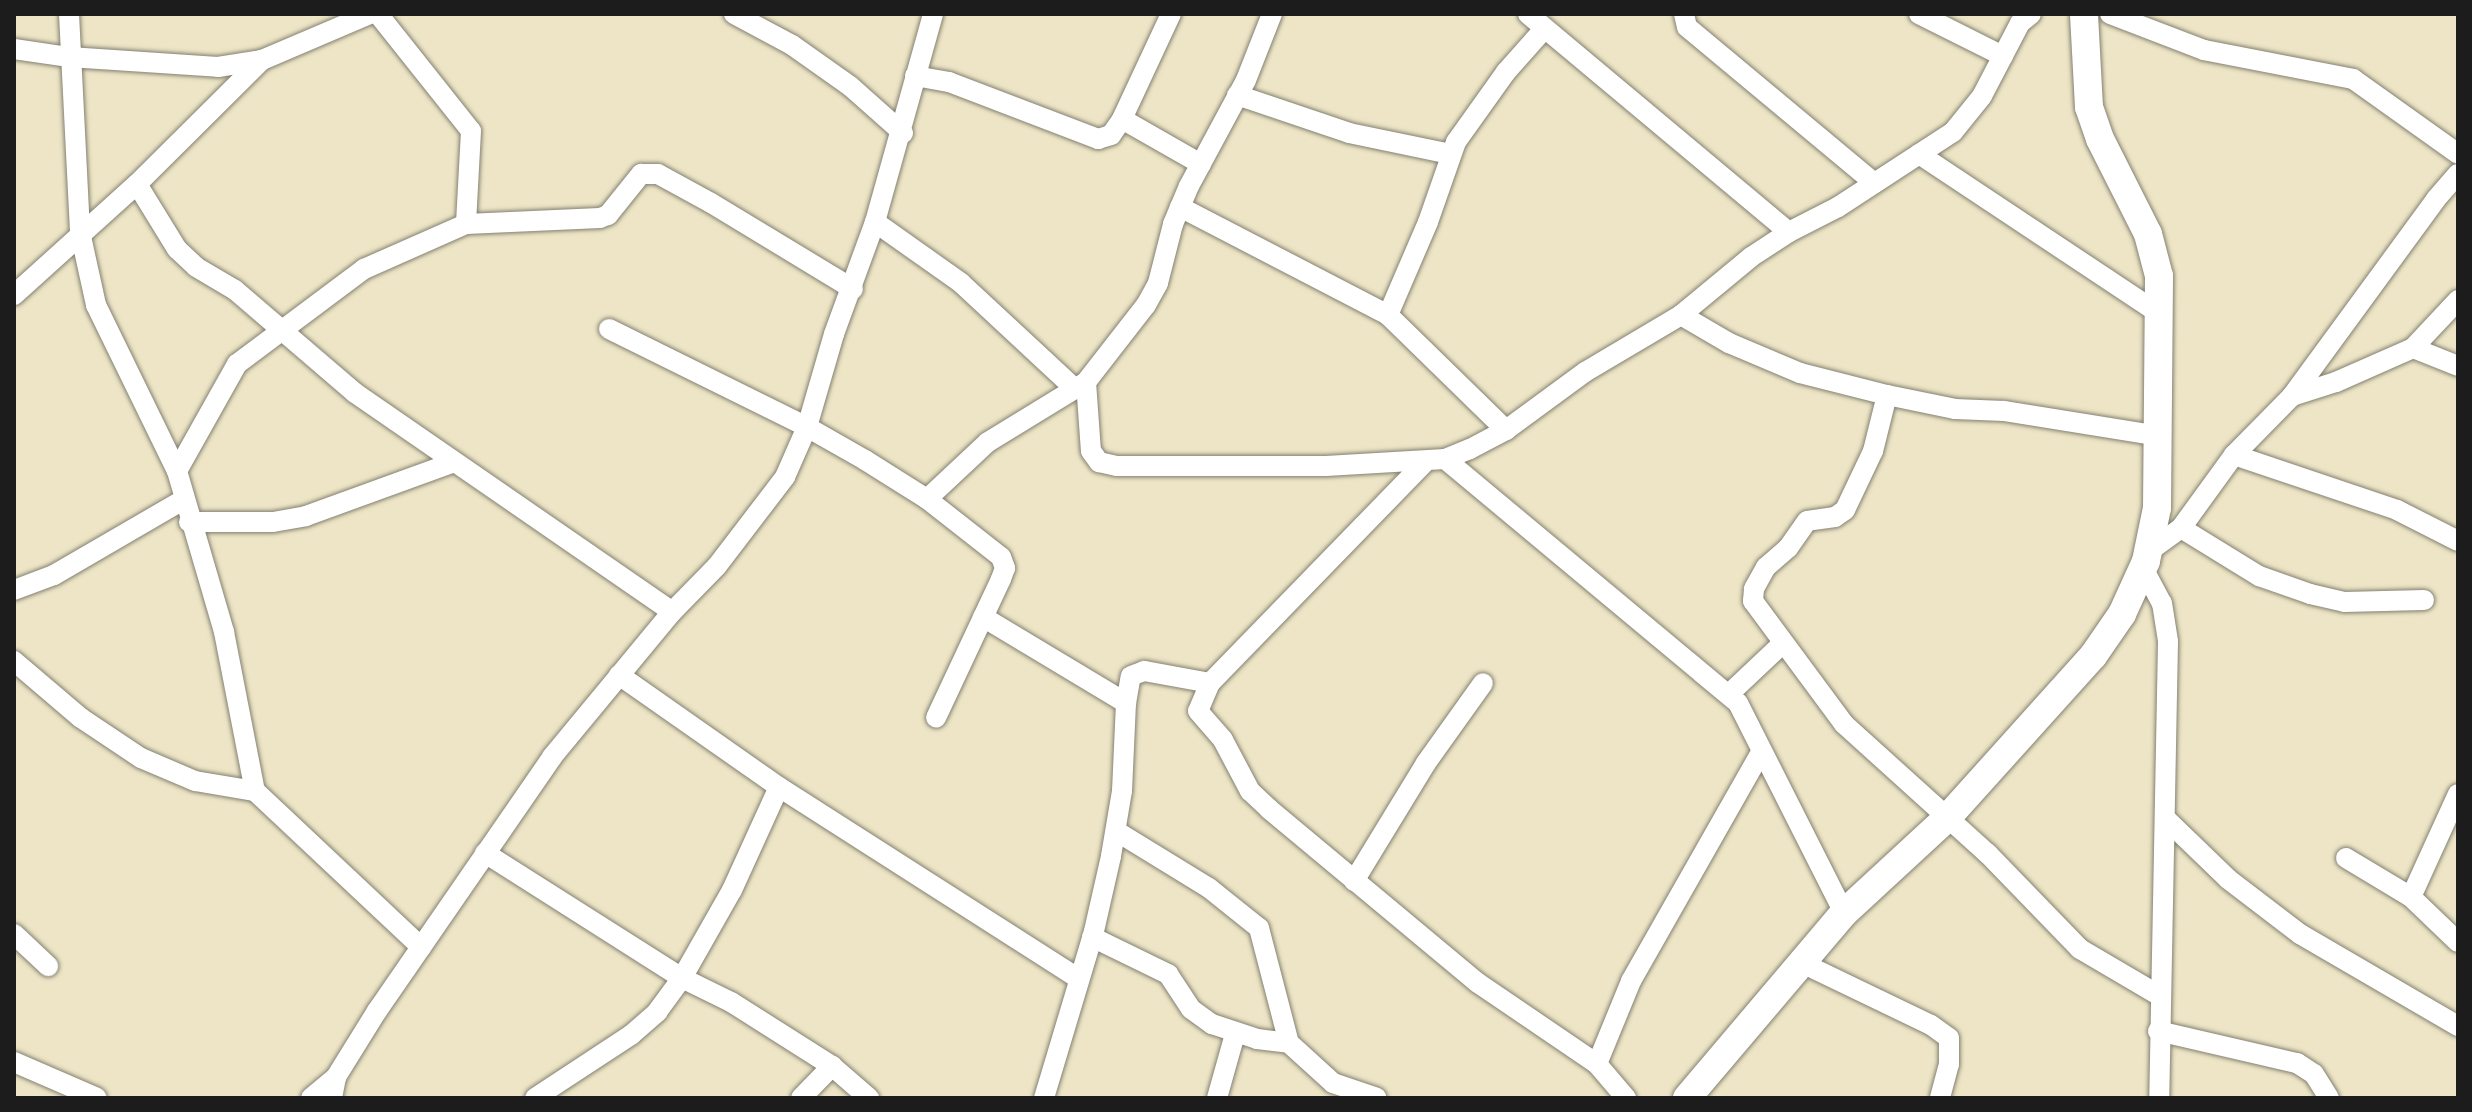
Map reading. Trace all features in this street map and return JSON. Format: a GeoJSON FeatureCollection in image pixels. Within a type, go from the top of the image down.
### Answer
{"type":"FeatureCollection","features":[{"type":"Feature","properties":{"kind":"street"},"geometry":{"type":"LineString","coordinates":[[69,14],[80,232],[96,305],[177,471],[189,522],[224,632],[255,791]]}},
{"type":"Feature","properties":{"kind":"street"},"geometry":{"type":"LineString","coordinates":[[14,49],[69,57],[218,67],[262,60],[370,14]]}},
{"type":"Feature","properties":{"kind":"street"},"geometry":{"type":"LineString","coordinates":[[378,14],[471,131],[466,224]]}},
{"type":"Feature","properties":{"kind":"street"},"geometry":{"type":"LineString","coordinates":[[734,14],[803,53],[850,86],[903,133]]}},
{"type":"Feature","properties":{"kind":"street"},"geometry":{"type":"LineString","coordinates":[[311,1098],[336,1077],[552,757],[672,612],[768,504],[785,477],[807,427],[834,334],[875,222],[903,133],[933,14]]}},
{"type":"Feature","properties":{"kind":"street"},"geometry":{"type":"LineString","coordinates":[[915,76],[949,82],[1098,139],[1111,135],[1122,119],[1171,14]]}},
{"type":"Feature","properties":{"kind":"street"},"geometry":{"type":"LineString","coordinates":[[927,499],[988,442],[1081,386],[1146,305],[1158,283],[1180,207],[1237,95],[1272,14]]}},
{"type":"Feature","properties":{"kind":"street"},"geometry":{"type":"LineString","coordinates":[[1528,14],[1789,232]]}},
{"type":"Feature","properties":{"kind":"street"},"geometry":{"type":"LineString","coordinates":[[1684,14],[1687,27],[1697,36],[1874,183]]}},
{"type":"Feature","properties":{"kind":"street"},"geometry":{"type":"LineString","coordinates":[[1919,14],[2003,56]]}},
{"type":"Feature","properties":{"kind":"street"},"geometry":{"type":"LineString","coordinates":[[1626,1098],[1597,1064],[1478,983],[1250,791],[1223,740],[1198,711],[1210,683],[1435,460],[1506,430],[1585,372],[1681,315],[1751,257],[1789,232],[1811,223],[1953,132],[1970,113],[2020,23],[2031,14]]}},
{"type":"Feature","properties":{"kind":"street"},"geometry":{"type":"LineString","coordinates":[[1687,1098],[1844,913],[1948,817],[2093,656],[2122,614],[2146,560],[2157,508],[2159,276],[2148,234],[2100,139],[2089,107],[2084,14]]}},
{"type":"Feature","properties":{"kind":"street"},"geometry":{"type":"LineString","coordinates":[[2110,14],[2204,50],[2353,79],[2458,154]]}},
{"type":"Feature","properties":{"kind":"street"},"geometry":{"type":"LineString","coordinates":[[1388,315],[1428,222],[1450,154],[1465,127],[1506,72],[1544,29]]}},
{"type":"Feature","properties":{"kind":"street"},"geometry":{"type":"LineString","coordinates":[[19,285],[137,184],[262,60]]}},
{"type":"Feature","properties":{"kind":"street"},"geometry":{"type":"LineString","coordinates":[[1237,95],[1349,133],[1450,154]]}},
{"type":"Feature","properties":{"kind":"street"},"geometry":{"type":"LineString","coordinates":[[1122,119],[1201,164]]}},
{"type":"Feature","properties":{"kind":"street"},"geometry":{"type":"LineString","coordinates":[[1919,154],[2160,314]]}},
{"type":"Feature","properties":{"kind":"street"},"geometry":{"type":"LineString","coordinates":[[177,471],[237,364],[364,269],[466,224],[600,218],[608,215],[641,174],[649,172],[711,203],[853,289]]}},
{"type":"Feature","properties":{"kind":"street"},"geometry":{"type":"LineString","coordinates":[[2146,560],[2181,528],[2234,455],[2292,396],[2436,199],[2458,174]]}},
{"type":"Feature","properties":{"kind":"street"},"geometry":{"type":"LineString","coordinates":[[137,184],[177,249],[196,267],[235,290],[355,393],[452,463],[672,612]]}},
{"type":"Feature","properties":{"kind":"street"},"geometry":{"type":"LineString","coordinates":[[1180,207],[1388,315],[1506,430]]}},
{"type":"Feature","properties":{"kind":"street"},"geometry":{"type":"LineString","coordinates":[[875,222],[961,283],[1081,386],[1091,451],[1099,462],[1117,466],[1326,466],[1385,460],[1435,460],[1738,703],[1844,913]]}},
{"type":"Feature","properties":{"kind":"street"},"geometry":{"type":"LineString","coordinates":[[2292,396],[2336,382],[2413,348],[2458,300]]}},
{"type":"Feature","properties":{"kind":"street"},"geometry":{"type":"LineString","coordinates":[[1681,315],[1729,343],[1800,373],[1887,395],[1955,409],[2004,411],[2160,436]]}},
{"type":"Feature","properties":{"kind":"street"},"geometry":{"type":"LineString","coordinates":[[609,329],[807,427],[927,499],[1001,557],[1005,568],[936,718]]}},
{"type":"Feature","properties":{"kind":"street"},"geometry":{"type":"LineString","coordinates":[[2413,348],[2458,366]]}},
{"type":"Feature","properties":{"kind":"street"},"geometry":{"type":"LineString","coordinates":[[1887,395],[1873,451],[1845,510],[1835,517],[1807,521],[1788,548],[1766,567],[1754,589],[1753,601],[1844,724],[1948,817],[2080,949],[2160,996]]}},
{"type":"Feature","properties":{"kind":"street"},"geometry":{"type":"LineString","coordinates":[[2234,455],[2397,510],[2458,541]]}},
{"type":"Feature","properties":{"kind":"street"},"geometry":{"type":"LineString","coordinates":[[189,522],[273,522],[306,516],[452,463]]}},
{"type":"Feature","properties":{"kind":"street"},"geometry":{"type":"LineString","coordinates":[[14,590],[54,575],[183,500]]}},
{"type":"Feature","properties":{"kind":"street"},"geometry":{"type":"LineString","coordinates":[[2181,528],[2259,576],[2310,594],[2344,602],[2424,600]]}},
{"type":"Feature","properties":{"kind":"street"},"geometry":{"type":"LineString","coordinates":[[2146,560],[2162,603],[2168,642],[2167,820],[2158,1031],[2159,1098]]}},
{"type":"Feature","properties":{"kind":"street"},"geometry":{"type":"LineString","coordinates":[[983,617],[1126,703]]}},
{"type":"Feature","properties":{"kind":"street"},"geometry":{"type":"LineString","coordinates":[[1729,694],[1783,643]]}},
{"type":"Feature","properties":{"kind":"street"},"geometry":{"type":"LineString","coordinates":[[14,661],[81,718],[141,758],[195,781],[255,791],[421,947]]}},
{"type":"Feature","properties":{"kind":"street"},"geometry":{"type":"LineString","coordinates":[[1044,1098],[1092,937],[1116,831],[1122,791],[1128,685],[1136,672],[1210,683]]}},
{"type":"Feature","properties":{"kind":"street"},"geometry":{"type":"LineString","coordinates":[[619,675],[779,787],[1078,978]]}},
{"type":"Feature","properties":{"kind":"street"},"geometry":{"type":"LineString","coordinates":[[1354,881],[1426,763],[1483,683]]}},
{"type":"Feature","properties":{"kind":"street"},"geometry":{"type":"LineString","coordinates":[[1597,1064],[1631,981],[1761,752]]}},
{"type":"Feature","properties":{"kind":"street"},"geometry":{"type":"LineString","coordinates":[[535,1098],[631,1035],[657,1012],[682,978],[732,890],[779,787]]}},
{"type":"Feature","properties":{"kind":"street"},"geometry":{"type":"LineString","coordinates":[[2411,897],[2458,794]]}},
{"type":"Feature","properties":{"kind":"street"},"geometry":{"type":"LineString","coordinates":[[2167,820],[2228,879],[2300,934],[2458,1026]]}},
{"type":"Feature","properties":{"kind":"street"},"geometry":{"type":"LineString","coordinates":[[1116,831],[1209,888],[1259,928],[1289,1043],[1334,1090],[1377,1098]]}},
{"type":"Feature","properties":{"kind":"street"},"geometry":{"type":"LineString","coordinates":[[485,853],[682,978],[731,1002],[832,1066],[869,1098]]}},
{"type":"Feature","properties":{"kind":"street"},"geometry":{"type":"LineString","coordinates":[[2346,858],[2411,897],[2458,942]]}},
{"type":"Feature","properties":{"kind":"street"},"geometry":{"type":"LineString","coordinates":[[14,934],[48,966]]}},
{"type":"Feature","properties":{"kind":"street"},"geometry":{"type":"LineString","coordinates":[[1092,937],[1168,974],[1201,1018],[1235,1034],[1289,1043]]}},
{"type":"Feature","properties":{"kind":"street"},"geometry":{"type":"LineString","coordinates":[[1802,963],[1931,1025],[1949,1038],[1949,1064],[1940,1098]]}},
{"type":"Feature","properties":{"kind":"street"},"geometry":{"type":"LineString","coordinates":[[2158,1031],[2297,1063],[2314,1074],[2329,1098]]}},
{"type":"Feature","properties":{"kind":"street"},"geometry":{"type":"LineString","coordinates":[[1217,1098],[1235,1034]]}},
{"type":"Feature","properties":{"kind":"street"},"geometry":{"type":"LineString","coordinates":[[14,1062],[97,1098]]}},
{"type":"Feature","properties":{"kind":"street"},"geometry":{"type":"LineString","coordinates":[[801,1098],[832,1066]]}},
{"type":"Feature","properties":{"kind":"street"},"geometry":{"type":"LineString","coordinates":[[332,1098],[336,1077]]}}]}
